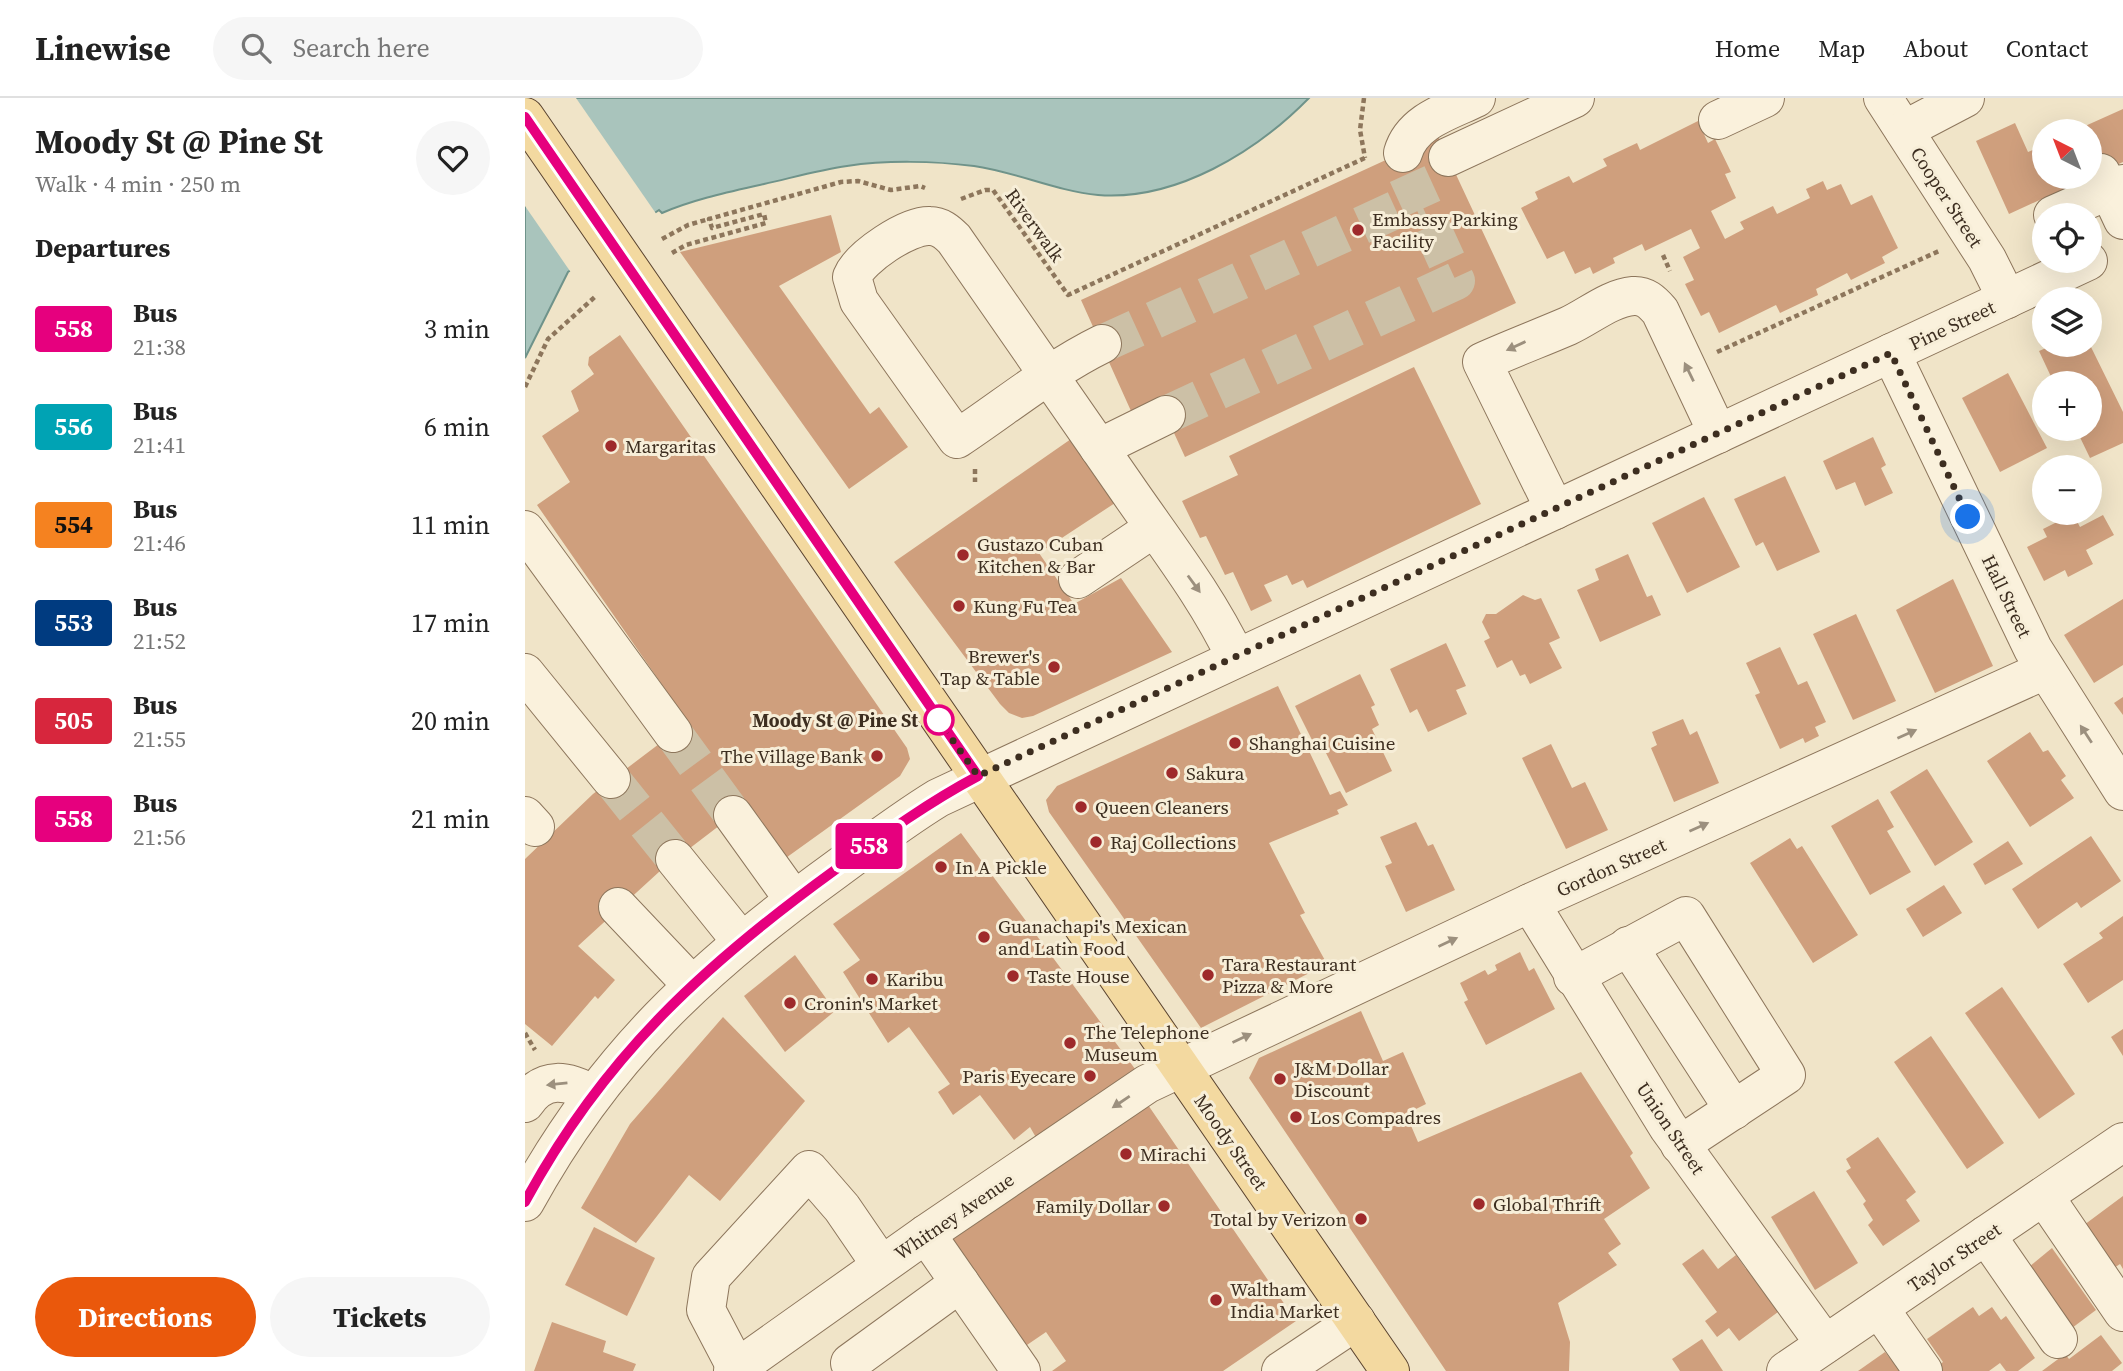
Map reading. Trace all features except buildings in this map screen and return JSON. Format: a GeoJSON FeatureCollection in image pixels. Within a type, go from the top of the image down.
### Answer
{"type":"FeatureCollection","features":[{"type":"Feature","properties":{"kind":"main road","name":"Moody Street"},"geometry":{"type":"LineString","coordinates":[[525,117],[1390,1371]]}},
{"type":"Feature","properties":{"kind":"street"},"geometry":{"type":"LineString","coordinates":[[1387,154],[1421,125],[1476,98]]}},
{"type":"Feature","properties":{"kind":"street"},"geometry":{"type":"LineString","coordinates":[[1448,156],[1575,98]]}},
{"type":"Feature","properties":{"kind":"street"},"geometry":{"type":"LineString","coordinates":[[1719,120],[1765,98]]}},
{"type":"Feature","properties":{"kind":"street","name":"Cooper Street"},"geometry":{"type":"LineString","coordinates":[[1882,98],[1987,259],[2007,299]]}},
{"type":"Feature","properties":{"kind":"street"},"geometry":{"type":"LineString","coordinates":[[1904,130],[1965,98]]}},
{"type":"Feature","properties":{"kind":"street"},"geometry":{"type":"LineString","coordinates":[[2086,203],[2114,192]]}},
{"type":"Feature","properties":{"kind":"street"},"geometry":{"type":"LineString","coordinates":[[1102,345],[1050,377],[957,439],[859,301],[853,285],[855,269],[871,253],[912,230],[930,226],[940,228],[954,239],[1050,377],[1154,528],[1213,611],[1236,658]]}},
{"type":"Feature","properties":{"kind":"street","name":"Pine Street"},"geometry":{"type":"LineString","coordinates":[[2102,253],[2123,245]]}},
{"type":"Feature","properties":{"kind":"street","name":"Pine Street"},"geometry":{"type":"LineString","coordinates":[[527,1192],[593,1095],[642,1035],[691,985],[741,941],[794,900],[921,808],[978,776],[1718,434],[2007,299],[2057,273]]}},
{"type":"Feature","properties":{"kind":"street"},"geometry":{"type":"LineString","coordinates":[[1555,510],[1482,362],[1567,326],[1618,300],[1633,296],[1646,298],[1660,311],[1718,434]]}},
{"type":"Feature","properties":{"kind":"street","name":"Hall Street"},"geometry":{"type":"LineString","coordinates":[[1891,353],[2011,608],[2045,670],[2123,791]]}},
{"type":"Feature","properties":{"kind":"street"},"geometry":{"type":"LineString","coordinates":[[1099,448],[1166,415]]}},
{"type":"Feature","properties":{"kind":"street"},"geometry":{"type":"LineString","coordinates":[[1078,579],[1154,528]]}},
{"type":"Feature","properties":{"kind":"street"},"geometry":{"type":"LineString","coordinates":[[525,530],[673,733]]}},
{"type":"Feature","properties":{"kind":"street","name":"Gordon Street"},"geometry":{"type":"LineString","coordinates":[[1181,1068],[1530,903],[2045,670]]}},
{"type":"Feature","properties":{"kind":"street"},"geometry":{"type":"LineString","coordinates":[[525,673],[611,779]]}},
{"type":"Feature","properties":{"kind":"street"},"geometry":{"type":"LineString","coordinates":[[733,815],[794,900]]}},
{"type":"Feature","properties":{"kind":"street"},"geometry":{"type":"LineString","coordinates":[[675,859],[741,941]]}},
{"type":"Feature","properties":{"kind":"street","name":"Union Street"},"geometry":{"type":"LineString","coordinates":[[1530,903],[1680,1145],[1825,1344]]}},
{"type":"Feature","properties":{"kind":"street"},"geometry":{"type":"LineString","coordinates":[[618,907],[691,985]]}},
{"type":"Feature","properties":{"kind":"street"},"geometry":{"type":"LineString","coordinates":[[1573,976],[1686,916],[1786,1075],[1680,1145]]}},
{"type":"Feature","properties":{"kind":"street"},"geometry":{"type":"LineString","coordinates":[[1628,946],[1734,1110]]}},
{"type":"Feature","properties":{"kind":"street","name":"Whitney Avenue"},"geometry":{"type":"LineString","coordinates":[[735,1370],[881,1265],[1147,1084],[1181,1068]]}},
{"type":"Feature","properties":{"kind":"street"},"geometry":{"type":"LineString","coordinates":[[525,1103],[534,1091],[557,1081],[573,1084],[593,1095]]}},
{"type":"Feature","properties":{"kind":"street","name":"Taylor Street"},"geometry":{"type":"LineString","coordinates":[[1786,1371],[2044,1196],[2119,1154]]}},
{"type":"Feature","properties":{"kind":"street"},"geometry":{"type":"LineString","coordinates":[[735,1370],[706,1310],[711,1277],[809,1170],[842,1208],[881,1265]]}},
{"type":"Feature","properties":{"kind":"street"},"geometry":{"type":"LineString","coordinates":[[2044,1196],[2123,1312]]}},
{"type":"Feature","properties":{"kind":"street"},"geometry":{"type":"LineString","coordinates":[[926,1234],[1021,1371]]}},
{"type":"Feature","properties":{"kind":"street"},"geometry":{"type":"LineString","coordinates":[[1986,1235],[2058,1339]]}},
{"type":"Feature","properties":{"kind":"street"},"geometry":{"type":"LineString","coordinates":[[816,1312],[852,1367],[960,1283]]}},
{"type":"Feature","properties":{"kind":"street"},"geometry":{"type":"LineString","coordinates":[[1879,1308],[1923,1371]]}},
{"type":"Feature","properties":{"kind":"street"},"geometry":{"type":"LineString","coordinates":[[1280,1371],[1356,1321]]}},
{"type":"Feature","properties":{"kind":"path"},"geometry":{"type":"LineString","coordinates":[[1364,98],[1360,130],[1364,158]]}},
{"type":"Feature","properties":{"kind":"path","name":"Riverwalk"},"geometry":{"type":"LineString","coordinates":[[959,201],[985,190],[993,190],[1068,295],[1364,158],[1387,154]]}},
{"type":"Feature","properties":{"kind":"path"},"geometry":{"type":"LineString","coordinates":[[662,239],[688,225],[841,183],[858,181],[891,190],[920,186],[926,190]]}},
{"type":"Feature","properties":{"kind":"path"},"geometry":{"type":"LineString","coordinates":[[672,253],[686,245],[766,223],[764,214],[712,228],[709,219]]}},
{"type":"Feature","properties":{"kind":"path"},"geometry":{"type":"LineString","coordinates":[[1710,355],[1949,247]]}},
{"type":"Feature","properties":{"kind":"path"},"geometry":{"type":"LineString","coordinates":[[525,387],[548,339],[596,296]]}},
{"type":"Feature","properties":{"kind":"water"},"geometry":{"type":"Polygon","coordinates":[[[525,98],[1309,98],[1265,137],[1213,169],[1156,190],[1127,195],[1082,193],[974,166],[894,162],[826,170],[712,196],[662,213],[659,210],[568,272],[525,358],[525,98]]]}},
{"type":"Feature","properties":{"kind":"pier"},"geometry":{"type":"Polygon","coordinates":[[[525,98],[576,98],[657,215],[572,274],[525,206],[525,98]]]}},
{"type":"Feature","properties":{"kind":"tunnel"},"geometry":{"type":"LineString","coordinates":[[1166,415],[1456,281],[1404,167],[1403,153]]}},
{"type":"Feature","properties":{"kind":"tunnel"},"geometry":{"type":"LineString","coordinates":[[1102,344],[1419,199]]}},
{"type":"Feature","properties":{"kind":"tunnel"},"geometry":{"type":"LineString","coordinates":[[673,733],[733,815]]}},
{"type":"Feature","properties":{"kind":"tunnel"},"geometry":{"type":"LineString","coordinates":[[611,779],[675,859]]}},
{"type":"Feature","properties":{"kind":"bus line","name":"558"},"geometry":{"type":"LineString","coordinates":[[525,117],[978,776],[903,821],[780,911],[673,1001],[610,1072],[579,1113],[525,1202]]}},
{"type":"Feature","properties":{"kind":"place","name":"Embassy Parking Facility"},"geometry":{"type":"Point","coordinates":[1358,230]}},
{"type":"Feature","properties":{"kind":"place","name":"Margaritas"},"geometry":{"type":"Point","coordinates":[611,446]}},
{"type":"Feature","properties":{"kind":"place","name":"Gustazo Cuban Kitchen & Bar"},"geometry":{"type":"Point","coordinates":[963,555]}},
{"type":"Feature","properties":{"kind":"place","name":"Kung Fu Tea"},"geometry":{"type":"Point","coordinates":[959,606]}},
{"type":"Feature","properties":{"kind":"place","name":"Brewer's Tap & Table"},"geometry":{"type":"Point","coordinates":[1054,667]}},
{"type":"Feature","properties":{"kind":"place","name":"Moody St @ Pine St"},"geometry":{"type":"Point","coordinates":[939,720]}},
{"type":"Feature","properties":{"kind":"place","name":"Shanghai Cuisine"},"geometry":{"type":"Point","coordinates":[1235,743]}},
{"type":"Feature","properties":{"kind":"place","name":"The Village Bank"},"geometry":{"type":"Point","coordinates":[877,756]}},
{"type":"Feature","properties":{"kind":"place","name":"Sakura"},"geometry":{"type":"Point","coordinates":[1172,773]}},
{"type":"Feature","properties":{"kind":"place","name":"Queen Cleaners"},"geometry":{"type":"Point","coordinates":[1081,807]}},
{"type":"Feature","properties":{"kind":"place","name":"Raj Collections"},"geometry":{"type":"Point","coordinates":[1096,842]}},
{"type":"Feature","properties":{"kind":"place","name":"In A Pickle"},"geometry":{"type":"Point","coordinates":[941,867]}},
{"type":"Feature","properties":{"kind":"place","name":"Guanachapi's Mexican and Latin Food"},"geometry":{"type":"Point","coordinates":[984,937]}},
{"type":"Feature","properties":{"kind":"place","name":"Tara Restaurant Pizza & More"},"geometry":{"type":"Point","coordinates":[1208,975]}},
{"type":"Feature","properties":{"kind":"place","name":"Taste House"},"geometry":{"type":"Point","coordinates":[1013,976]}},
{"type":"Feature","properties":{"kind":"place","name":"Karibu"},"geometry":{"type":"Point","coordinates":[872,979]}},
{"type":"Feature","properties":{"kind":"place","name":"Cronin's Market"},"geometry":{"type":"Point","coordinates":[790,1003]}},
{"type":"Feature","properties":{"kind":"place","name":"The Telephone Museum"},"geometry":{"type":"Point","coordinates":[1070,1043]}},
{"type":"Feature","properties":{"kind":"place","name":"Paris Eyecare"},"geometry":{"type":"Point","coordinates":[1090,1076]}},
{"type":"Feature","properties":{"kind":"place","name":"J&M Dollar Discount"},"geometry":{"type":"Point","coordinates":[1280,1079]}},
{"type":"Feature","properties":{"kind":"place","name":"Los Compadres"},"geometry":{"type":"Point","coordinates":[1296,1117]}},
{"type":"Feature","properties":{"kind":"place","name":"Mirachi"},"geometry":{"type":"Point","coordinates":[1126,1154]}},
{"type":"Feature","properties":{"kind":"place","name":"Global Thrift"},"geometry":{"type":"Point","coordinates":[1479,1204]}},
{"type":"Feature","properties":{"kind":"place","name":"Family Dollar"},"geometry":{"type":"Point","coordinates":[1164,1206]}},
{"type":"Feature","properties":{"kind":"place","name":"Total by Verizon"},"geometry":{"type":"Point","coordinates":[1361,1219]}},
{"type":"Feature","properties":{"kind":"place","name":"Waltham India Market"},"geometry":{"type":"Point","coordinates":[1216,1300]}},
{"type":"Feature","properties":{"kind":"route"},"geometry":{"type":"LineString","coordinates":[[939,720],[935,715],[978,776],[1891,353],[1968,517]]}}]}
